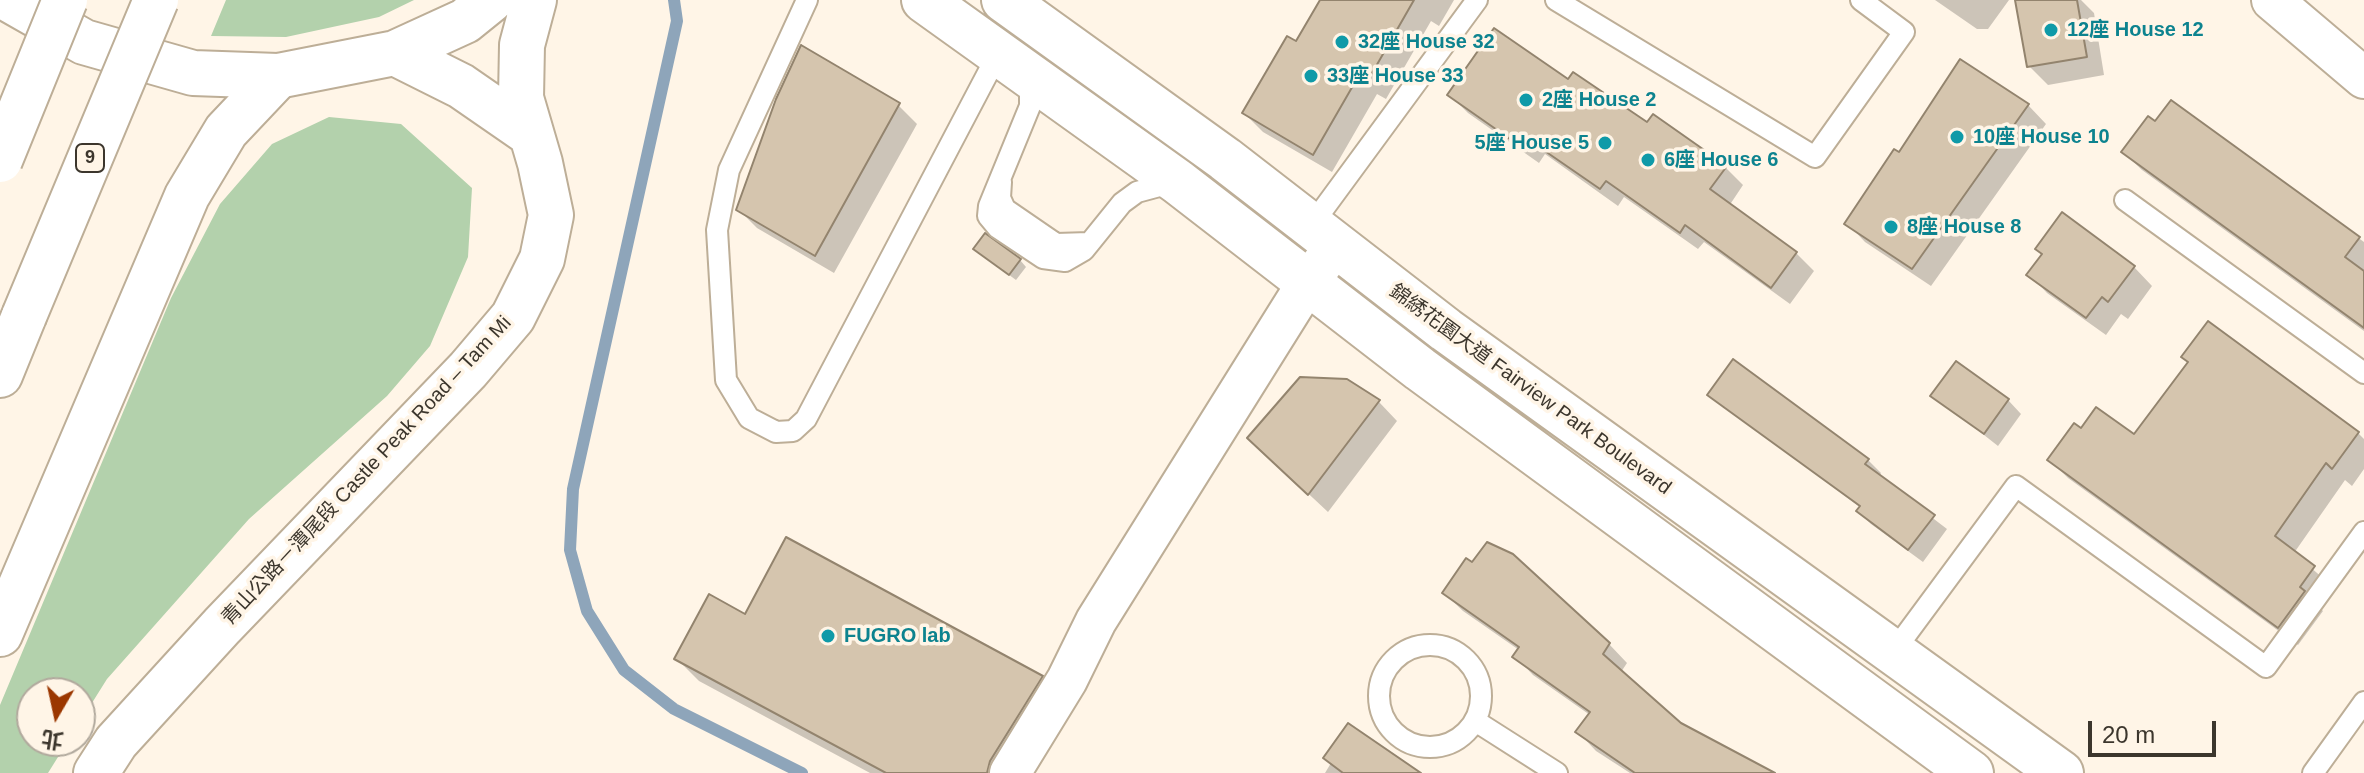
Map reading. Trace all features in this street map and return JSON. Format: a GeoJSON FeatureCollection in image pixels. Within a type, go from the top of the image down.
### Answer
{"type":"FeatureCollection","features":[{"type":"Feature","properties":{"kind":"main road"},"geometry":{"type":"LineString","coordinates":[[10,0],[84,42],[193,73],[278,76],[395,53],[465,21],[491,0]]}},
{"type":"Feature","properties":{"kind":"main road"},"geometry":{"type":"LineString","coordinates":[[0,160],[65,0]]}},
{"type":"Feature","properties":{"kind":"main road","name":"9"},"geometry":{"type":"LineString","coordinates":[[0,375],[156,0]]}},
{"type":"Feature","properties":{"kind":"main road","name":"青山公路－潭尾段 Castle Peak Road – Tam Mi"},"geometry":{"type":"LineString","coordinates":[[96,773],[116,742],[180,672],[468,370],[513,317],[542,259],[551,215],[521,98],[522,45],[534,0]]}},
{"type":"Feature","properties":{"kind":"main road"},"geometry":{"type":"LineString","coordinates":[[924,0],[1178,182],[1420,369],[1971,773]]}},
{"type":"Feature","properties":{"kind":"main road","name":"錦綉花園大道 Fairview Park Boulevard"},"geometry":{"type":"LineString","coordinates":[[1004,0],[1225,159],[1323,237],[2061,773]]}},
{"type":"Feature","properties":{"kind":"main road"},"geometry":{"type":"LineString","coordinates":[[395,53],[461,86],[529,133]]}},
{"type":"Feature","properties":{"kind":"main road"},"geometry":{"type":"LineString","coordinates":[[0,634],[187,196],[226,131],[278,76]]}},
{"type":"Feature","properties":{"kind":"street"},"geometry":{"type":"LineString","coordinates":[[2272,0],[2364,78]]}},
{"type":"Feature","properties":{"kind":"street"},"geometry":{"type":"LineString","coordinates":[[1010,773],[1067,680],[1096,621],[1296,272],[1323,237]]}},
{"type":"Feature","properties":{"kind":"lane"},"geometry":{"type":"LineString","coordinates":[[807,0],[729,170],[717,230],[726,380],[749,418],[776,432],[793,431],[806,419],[1014,62],[1033,88],[1030,106],[988,216],[998,228],[1050,261],[1065,261],[1089,243],[1129,198],[1158,184],[1178,182]]}},
{"type":"Feature","properties":{"kind":"lane"},"geometry":{"type":"LineString","coordinates":[[1323,237],[1477,0]]}},
{"type":"Feature","properties":{"kind":"lane"},"geometry":{"type":"LineString","coordinates":[[1556,0],[1815,157],[1904,32],[1861,0]]}},
{"type":"Feature","properties":{"kind":"lane"},"geometry":{"type":"LineString","coordinates":[[2125,200],[2364,373]]}},
{"type":"Feature","properties":{"kind":"lane"},"geometry":{"type":"LineString","coordinates":[[1894,651],[2016,486],[2266,667],[2364,532]]}},
{"type":"Feature","properties":{"kind":"lane"},"geometry":{"type":"LineString","coordinates":[[1419,645],[1449,647],[1473,665],[1483,693],[1477,722],[1456,743],[1426,749],[1398,739],[1381,714],[1379,685],[1393,659],[1419,645]]}},
{"type":"Feature","properties":{"kind":"lane"},"geometry":{"type":"LineString","coordinates":[[2313,773],[2364,702]]}},
{"type":"Feature","properties":{"kind":"lane"},"geometry":{"type":"LineString","coordinates":[[1477,722],[1557,773]]}},
{"type":"Feature","properties":{"kind":"green space"},"geometry":{"type":"Polygon","coordinates":[[[226,0],[414,0],[379,17],[286,37],[211,36],[226,0]]]}},
{"type":"Feature","properties":{"kind":"green space"},"geometry":{"type":"Polygon","coordinates":[[[329,117],[401,124],[472,188],[468,257],[430,346],[387,396],[249,519],[107,679],[96,697],[96,677],[16,677],[16,757],[58,757],[48,773],[0,773],[0,705],[171,298],[220,204],[272,144],[329,117]]]}},
{"type":"Feature","properties":{"kind":"building"},"geometry":{"type":"Polygon","coordinates":[[[1320,0],[1414,0],[1367,82],[1358,77],[1313,155],[1242,113],[1287,36],[1296,41],[1320,0]]]}},
{"type":"Feature","properties":{"kind":"building","name":"12座 House 12"},"geometry":{"type":"Polygon","coordinates":[[[2015,0],[2077,0],[2087,57],[2027,67],[2015,0]]]}},
{"type":"Feature","properties":{"kind":"building"},"geometry":{"type":"Polygon","coordinates":[[[1494,28],[1568,79],[1573,72],[1647,122],[1653,114],[1727,166],[1710,189],[1797,252],[1771,288],[1685,225],[1680,233],[1606,181],[1600,189],[1526,138],[1520,146],[1447,95],[1494,28]]]}},
{"type":"Feature","properties":{"kind":"building"},"geometry":{"type":"Polygon","coordinates":[[[801,45],[900,103],[815,256],[736,210],[776,99],[801,45]]]}},
{"type":"Feature","properties":{"kind":"building"},"geometry":{"type":"Polygon","coordinates":[[[1960,59],[2029,104],[1912,269],[1844,224],[1894,149],[1899,152],[1960,59]]]}},
{"type":"Feature","properties":{"kind":"building"},"geometry":{"type":"Polygon","coordinates":[[[2171,100],[2360,237],[2345,257],[2364,271],[2364,328],[2121,152],[2148,116],[2155,121],[2171,100]]]}},
{"type":"Feature","properties":{"kind":"building"},"geometry":{"type":"Polygon","coordinates":[[[2062,212],[2135,266],[2108,302],[2102,297],[2086,318],[2026,275],[2042,254],[2035,249],[2062,212]]]}},
{"type":"Feature","properties":{"kind":"building"},"geometry":{"type":"Polygon","coordinates":[[[985,233],[1021,259],[1009,275],[973,249],[985,233]]]}},
{"type":"Feature","properties":{"kind":"building"},"geometry":{"type":"Polygon","coordinates":[[[2208,321],[2359,432],[2332,469],[2326,463],[2275,536],[2315,566],[2300,587],[2305,591],[2278,628],[2047,460],[2074,423],[2081,428],[2096,407],[2134,434],[2188,362],[2181,357],[2208,321]]]}},
{"type":"Feature","properties":{"kind":"building"},"geometry":{"type":"Polygon","coordinates":[[[1733,359],[1869,459],[1865,464],[1935,515],[1908,550],[1856,511],[1860,506],[1707,395],[1733,359]]]}},
{"type":"Feature","properties":{"kind":"building"},"geometry":{"type":"Polygon","coordinates":[[[1956,361],[2009,399],[1984,434],[1930,396],[1956,361]]]}},
{"type":"Feature","properties":{"kind":"building"},"geometry":{"type":"Polygon","coordinates":[[[1300,377],[1347,379],[1380,400],[1308,495],[1247,438],[1300,377]]]}},
{"type":"Feature","properties":{"kind":"building","name":"FUGRO lab"},"geometry":{"type":"Polygon","coordinates":[[[786,537],[1043,676],[990,761],[987,773],[886,773],[674,659],[709,594],[745,614],[786,537]]]}},
{"type":"Feature","properties":{"kind":"building"},"geometry":{"type":"Polygon","coordinates":[[[1487,542],[1513,554],[1610,643],[1603,654],[1681,723],[1775,773],[1635,773],[1575,732],[1590,712],[1512,657],[1519,647],[1442,593],[1466,558],[1472,562],[1487,542]]]}},
{"type":"Feature","properties":{"kind":"building"},"geometry":{"type":"Polygon","coordinates":[[[1348,723],[1421,773],[1343,773],[1323,758],[1348,723]]]}},
{"type":"Feature","properties":{"kind":"waterway"},"geometry":{"type":"LineString","coordinates":[[674,0],[677,21],[573,489],[570,550],[587,611],[624,670],[674,709],[802,773]]}},
{"type":"Feature","properties":{"kind":"place","name":"12座 House 12"},"geometry":{"type":"Point","coordinates":[2051,30]}},
{"type":"Feature","properties":{"kind":"place","name":"32座 House 32"},"geometry":{"type":"Point","coordinates":[1342,42]}},
{"type":"Feature","properties":{"kind":"place","name":"33座 House 33"},"geometry":{"type":"Point","coordinates":[1311,76]}},
{"type":"Feature","properties":{"kind":"place","name":"2座 House 2"},"geometry":{"type":"Point","coordinates":[1526,100]}},
{"type":"Feature","properties":{"kind":"place","name":"10座 House 10"},"geometry":{"type":"Point","coordinates":[1957,137]}},
{"type":"Feature","properties":{"kind":"place","name":"5座 House 5"},"geometry":{"type":"Point","coordinates":[1605,143]}},
{"type":"Feature","properties":{"kind":"place","name":"6座 House 6"},"geometry":{"type":"Point","coordinates":[1648,160]}},
{"type":"Feature","properties":{"kind":"place","name":"8座 House 8"},"geometry":{"type":"Point","coordinates":[1891,227]}},
{"type":"Feature","properties":{"kind":"place","name":"FUGRO lab"},"geometry":{"type":"Point","coordinates":[828,636]}}]}
